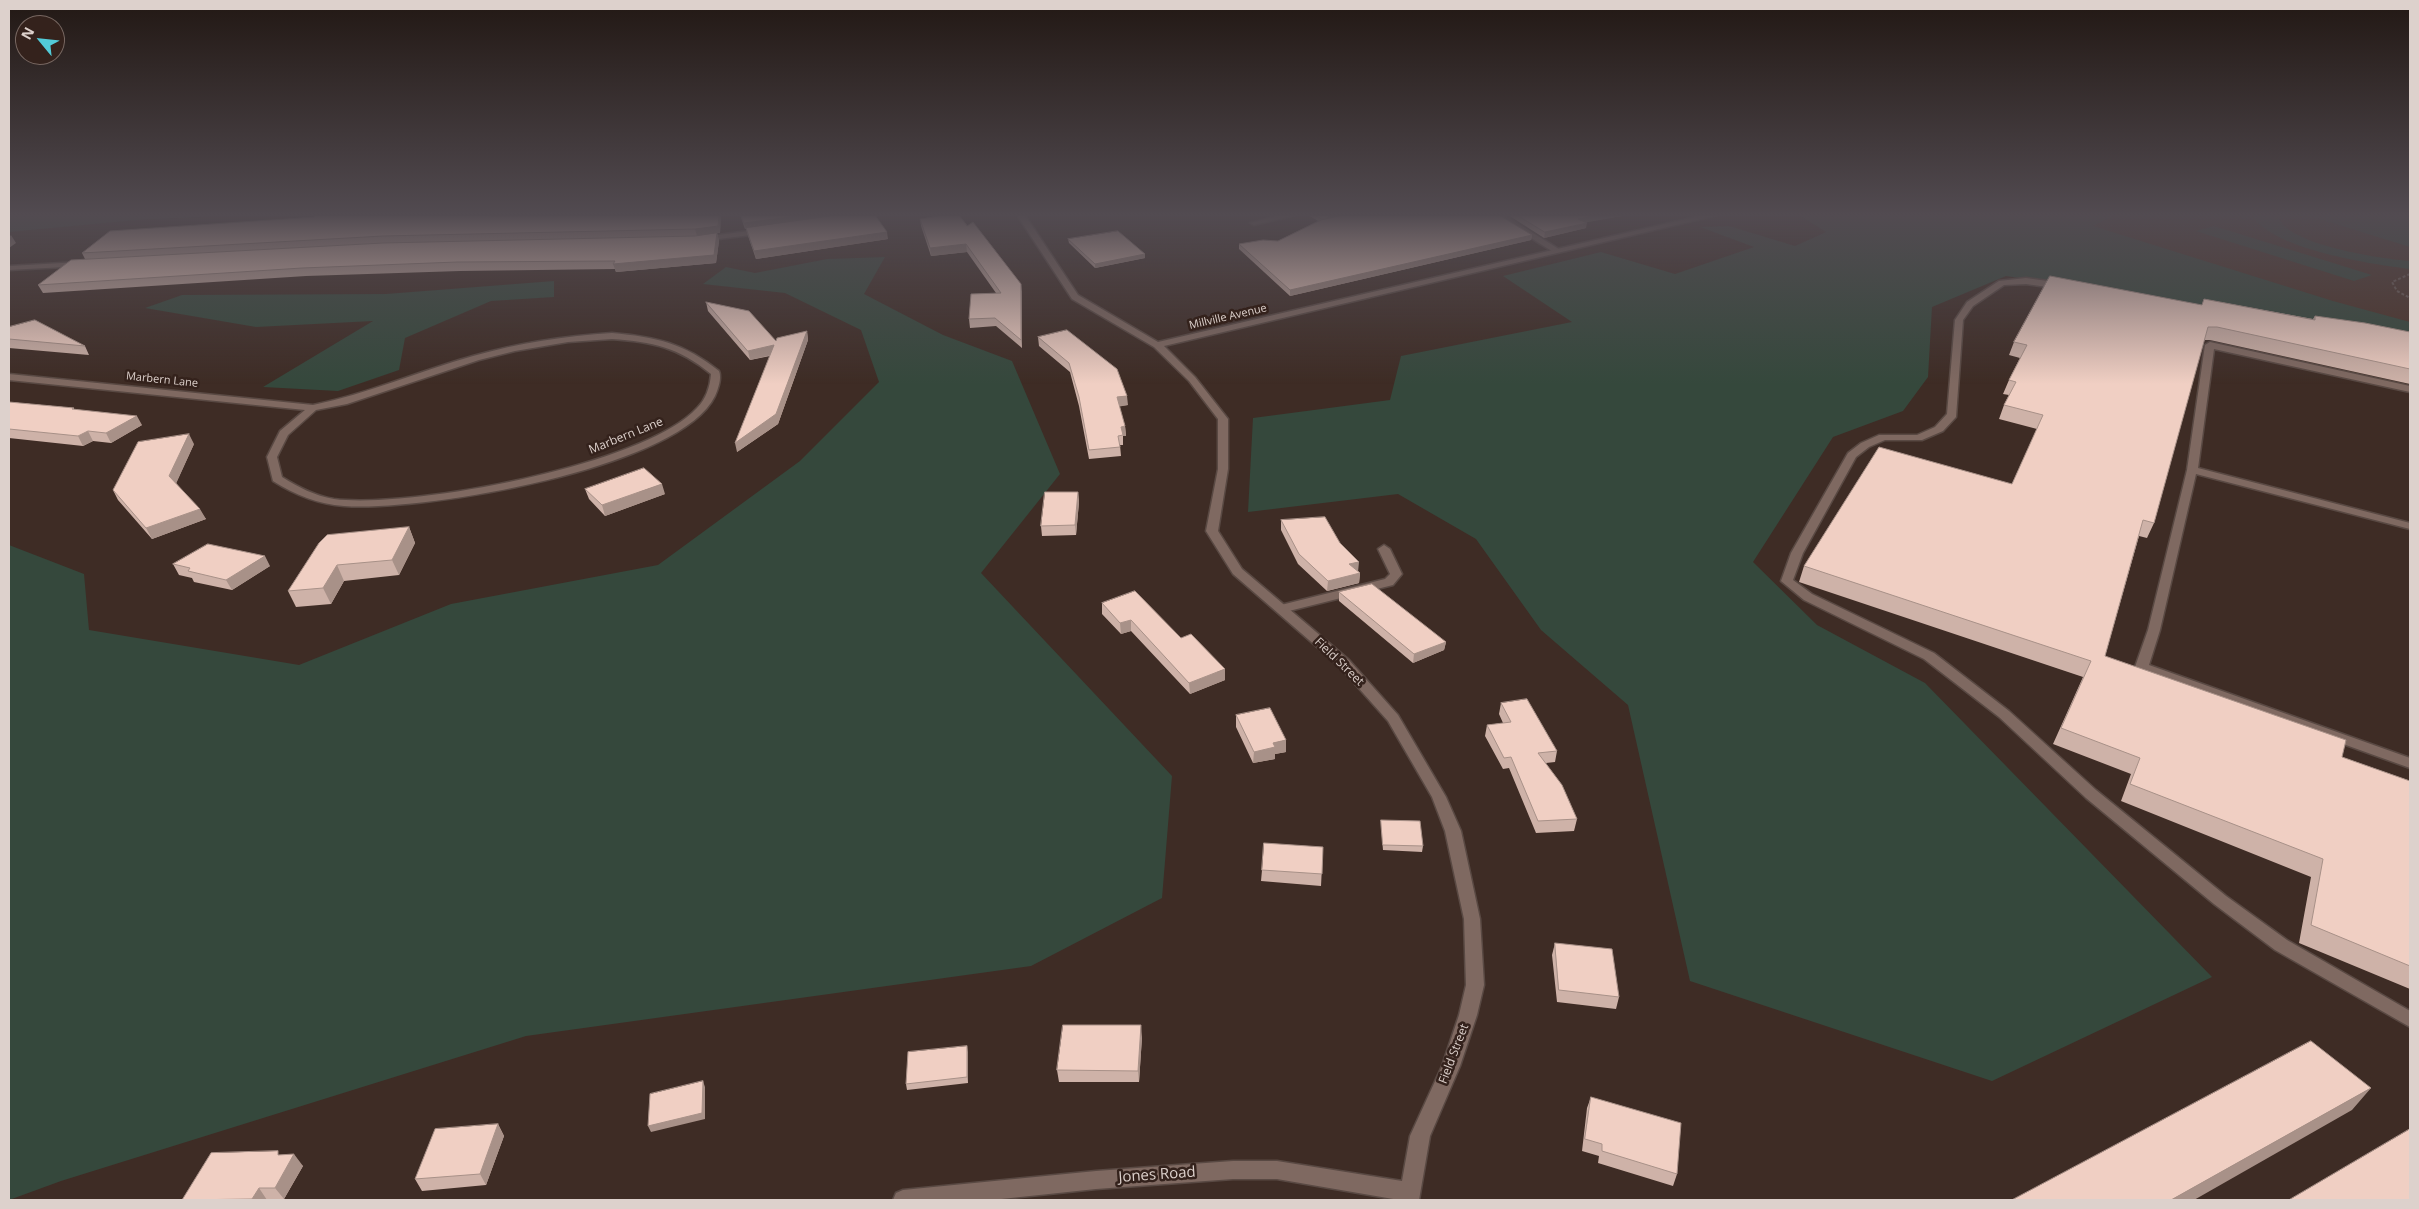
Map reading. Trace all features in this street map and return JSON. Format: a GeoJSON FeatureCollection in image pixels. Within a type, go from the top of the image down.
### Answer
{"type":"FeatureCollection","features":[{"type":"Feature","properties":{"kind":"street","name":"Field Street"},"geometry":{"type":"LineString","coordinates":[[1058,271],[1075,297],[1157,345],[1192,379],[1223,420],[1223,469],[1212,531],[1237,572],[1344,663],[1393,718],[1439,797],[1453,831],[1463,870],[1472,919],[1474,985],[1468,1015],[1451,1066],[1420,1136],[1409,1196]]}},
{"type":"Feature","properties":{"kind":"street","name":"Millville Avenue"},"geometry":{"type":"LineString","coordinates":[[1157,345],[1471,271]]}},
{"type":"Feature","properties":{"kind":"street"},"geometry":{"type":"LineString","coordinates":[[2075,288],[2026,281],[2002,282],[1970,304],[1959,320],[1952,415],[1939,429],[1918,438],[1883,437],[1865,445],[1852,455],[1797,553],[1786,581],[1808,597],[1929,656],[2004,714],[2091,794],[2220,900],[2281,945],[2410,1020]]}},
{"type":"Feature","properties":{"kind":"street","name":"Marbern Lane"},"geometry":{"type":"LineString","coordinates":[[9,377],[313,408],[376,392],[476,358],[515,348],[568,339],[612,336],[646,339],[677,345],[698,358],[716,373],[716,386],[708,401],[690,420],[657,440],[599,462],[530,479],[457,495],[392,503],[342,503],[302,495],[277,479],[272,458],[284,434],[313,408]]}},
{"type":"Feature","properties":{"kind":"street"},"geometry":{"type":"LineString","coordinates":[[2410,388],[2210,345],[2208,372],[2195,437],[2192,470],[2154,630],[2142,666],[2410,763]]}},
{"type":"Feature","properties":{"kind":"street"},"geometry":{"type":"LineString","coordinates":[[2192,470],[2410,526]]}},
{"type":"Feature","properties":{"kind":"street"},"geometry":{"type":"LineString","coordinates":[[1281,609],[1389,582],[1396,574],[1384,549]]}},
{"type":"Feature","properties":{"kind":"street","name":"Jones Road"},"geometry":{"type":"LineString","coordinates":[[903,1200],[1096,1180],[1233,1170],[1277,1170],[1409,1196]]}},
{"type":"Feature","properties":{"kind":"path"},"geometry":{"type":"LineString","coordinates":[[2410,274],[2392,282],[2396,291],[2410,298]]}},
{"type":"Feature","properties":{"kind":"shaded area"},"geometry":{"type":"Polygon","coordinates":[[[2138,271],[2410,271],[2410,336],[2138,271]]]}},
{"type":"Feature","properties":{"kind":"green space"},"geometry":{"type":"Polygon","coordinates":[[[720,271],[755,273],[877,271],[864,294],[943,335],[1012,361],[1060,474],[981,573],[1172,776],[1162,898],[1031,966],[526,1036],[61,1181],[9,1200],[9,545],[84,574],[89,630],[299,665],[451,604],[658,565],[800,461],[879,382],[861,330],[785,293],[703,284],[720,271]]]}},
{"type":"Feature","properties":{"kind":"green space"},"geometry":{"type":"Polygon","coordinates":[[[1522,271],[1666,271],[1675,274],[1683,271],[2238,271],[2333,301],[2410,322],[2410,337],[2006,276],[1932,307],[1928,377],[1903,411],[1833,437],[1753,562],[1817,625],[1925,683],[2212,977],[1992,1081],[1690,981],[1628,705],[1541,630],[1476,539],[1398,494],[1248,512],[1253,418],[1390,400],[1401,356],[1572,322],[1503,276],[1522,271]]]}},
{"type":"Feature","properties":{"kind":"green space"},"geometry":{"type":"Polygon","coordinates":[[[2324,271],[2360,271],[2372,275],[2354,281],[2324,271]]]}},
{"type":"Feature","properties":{"kind":"green space"},"geometry":{"type":"Polygon","coordinates":[[[554,281],[554,297],[491,301],[405,338],[399,370],[338,391],[263,387],[373,321],[256,327],[145,308],[182,295],[386,294],[554,281]]]}},
{"type":"Feature","properties":{"kind":"building"},"geometry":{"type":"Polygon","coordinates":[[[56,271],[249,271],[38,285],[56,271]]]}},
{"type":"Feature","properties":{"kind":"building"},"geometry":{"type":"Polygon","coordinates":[[[986,271],[1011,271],[1021,284],[1021,340],[995,318],[969,319],[971,294],[1001,293],[986,271]]]}},
{"type":"Feature","properties":{"kind":"building"},"geometry":{"type":"Polygon","coordinates":[[[1269,271],[1372,271],[1290,290],[1269,271]]]}},
{"type":"Feature","properties":{"kind":"building"},"geometry":{"type":"Polygon","coordinates":[[[2050,276],[2202,305],[2204,299],[2315,320],[2315,316],[2410,332],[2410,369],[2217,327],[2208,327],[2154,523],[2143,520],[2105,656],[2346,740],[2342,757],[2410,781],[2410,966],[2311,925],[2323,859],[2130,784],[2140,758],[2061,728],[2091,661],[1804,566],[1879,447],[2012,484],[2043,415],[2004,405],[2016,382],[2009,380],[2027,345],[2014,342],[2050,276]]]}},
{"type":"Feature","properties":{"kind":"building"},"geometry":{"type":"Polygon","coordinates":[[[706,302],[749,311],[776,341],[777,338],[807,331],[776,414],[735,443],[774,345],[748,351],[706,302]]]}},
{"type":"Feature","properties":{"kind":"building"},"geometry":{"type":"Polygon","coordinates":[[[35,320],[85,346],[9,339],[9,327],[35,320]]]}},
{"type":"Feature","properties":{"kind":"building"},"geometry":{"type":"Polygon","coordinates":[[[1067,330],[1117,369],[1127,396],[1117,397],[1125,426],[1121,427],[1123,435],[1118,436],[1120,447],[1089,450],[1079,397],[1069,363],[1038,337],[1067,330]]]}},
{"type":"Feature","properties":{"kind":"building"},"geometry":{"type":"Polygon","coordinates":[[[9,402],[137,416],[106,433],[88,431],[78,436],[9,429],[9,402]]]}},
{"type":"Feature","properties":{"kind":"building"},"geometry":{"type":"Polygon","coordinates":[[[189,434],[169,476],[200,509],[146,528],[113,490],[138,442],[189,434]]]}},
{"type":"Feature","properties":{"kind":"building"},"geometry":{"type":"Polygon","coordinates":[[[644,468],[662,484],[602,505],[585,489],[644,468]]]}},
{"type":"Feature","properties":{"kind":"building"},"geometry":{"type":"Polygon","coordinates":[[[1045,492],[1078,492],[1075,525],[1041,526],[1045,492]]]}},
{"type":"Feature","properties":{"kind":"building"},"geometry":{"type":"Polygon","coordinates":[[[1325,517],[1340,543],[1359,562],[1349,564],[1360,573],[1328,581],[1299,554],[1281,520],[1325,517]]]}},
{"type":"Feature","properties":{"kind":"building"},"geometry":{"type":"Polygon","coordinates":[[[409,527],[392,560],[337,565],[323,588],[288,591],[319,543],[327,535],[409,527]]]}},
{"type":"Feature","properties":{"kind":"building"},"geometry":{"type":"Polygon","coordinates":[[[208,544],[265,556],[226,580],[188,571],[190,568],[173,564],[208,544]]]}},
{"type":"Feature","properties":{"kind":"building"},"geometry":{"type":"Polygon","coordinates":[[[1372,584],[1446,642],[1414,654],[1339,592],[1372,584]]]}},
{"type":"Feature","properties":{"kind":"building"},"geometry":{"type":"Polygon","coordinates":[[[1135,591],[1181,638],[1191,634],[1225,669],[1189,683],[1131,620],[1120,623],[1102,603],[1135,591]]]}},
{"type":"Feature","properties":{"kind":"building"},"geometry":{"type":"Polygon","coordinates":[[[1527,699],[1557,751],[1538,753],[1562,785],[1577,819],[1538,821],[1511,757],[1504,758],[1487,725],[1511,722],[1501,703],[1527,699]]]}},
{"type":"Feature","properties":{"kind":"building"},"geometry":{"type":"Polygon","coordinates":[[[1270,708],[1286,740],[1273,743],[1275,747],[1254,752],[1236,715],[1270,708]]]}},
{"type":"Feature","properties":{"kind":"building"},"geometry":{"type":"Polygon","coordinates":[[[1381,820],[1420,821],[1423,846],[1383,845],[1381,820]]]}},
{"type":"Feature","properties":{"kind":"building"},"geometry":{"type":"Polygon","coordinates":[[[1264,843],[1323,847],[1322,874],[1262,870],[1264,843]]]}},
{"type":"Feature","properties":{"kind":"building"},"geometry":{"type":"Polygon","coordinates":[[[1555,943],[1612,949],[1619,997],[1559,990],[1555,943]]]}},
{"type":"Feature","properties":{"kind":"building"},"geometry":{"type":"Polygon","coordinates":[[[1063,1025],[1141,1025],[1138,1071],[1057,1070],[1063,1025]]]}},
{"type":"Feature","properties":{"kind":"building"},"geometry":{"type":"Polygon","coordinates":[[[2311,1041],[2371,1088],[2171,1200],[2012,1200],[2311,1041]]]}},
{"type":"Feature","properties":{"kind":"building"},"geometry":{"type":"Polygon","coordinates":[[[967,1046],[967,1077],[906,1084],[908,1052],[967,1046]]]}},
{"type":"Feature","properties":{"kind":"building"},"geometry":{"type":"Polygon","coordinates":[[[703,1081],[702,1113],[648,1126],[650,1094],[703,1081]]]}},
{"type":"Feature","properties":{"kind":"building"},"geometry":{"type":"Polygon","coordinates":[[[1591,1097],[1681,1123],[1677,1174],[1602,1151],[1602,1144],[1585,1139],[1591,1097]]]}},
{"type":"Feature","properties":{"kind":"building"},"geometry":{"type":"Polygon","coordinates":[[[498,1124],[480,1174],[415,1179],[435,1129],[498,1124]]]}},
{"type":"Feature","properties":{"kind":"building"},"geometry":{"type":"Polygon","coordinates":[[[2410,1129],[2410,1200],[2289,1200],[2410,1129]]]}},
{"type":"Feature","properties":{"kind":"building"},"geometry":{"type":"Polygon","coordinates":[[[278,1151],[278,1155],[294,1154],[275,1188],[259,1188],[252,1199],[182,1200],[211,1153],[278,1151]]]}}]}
